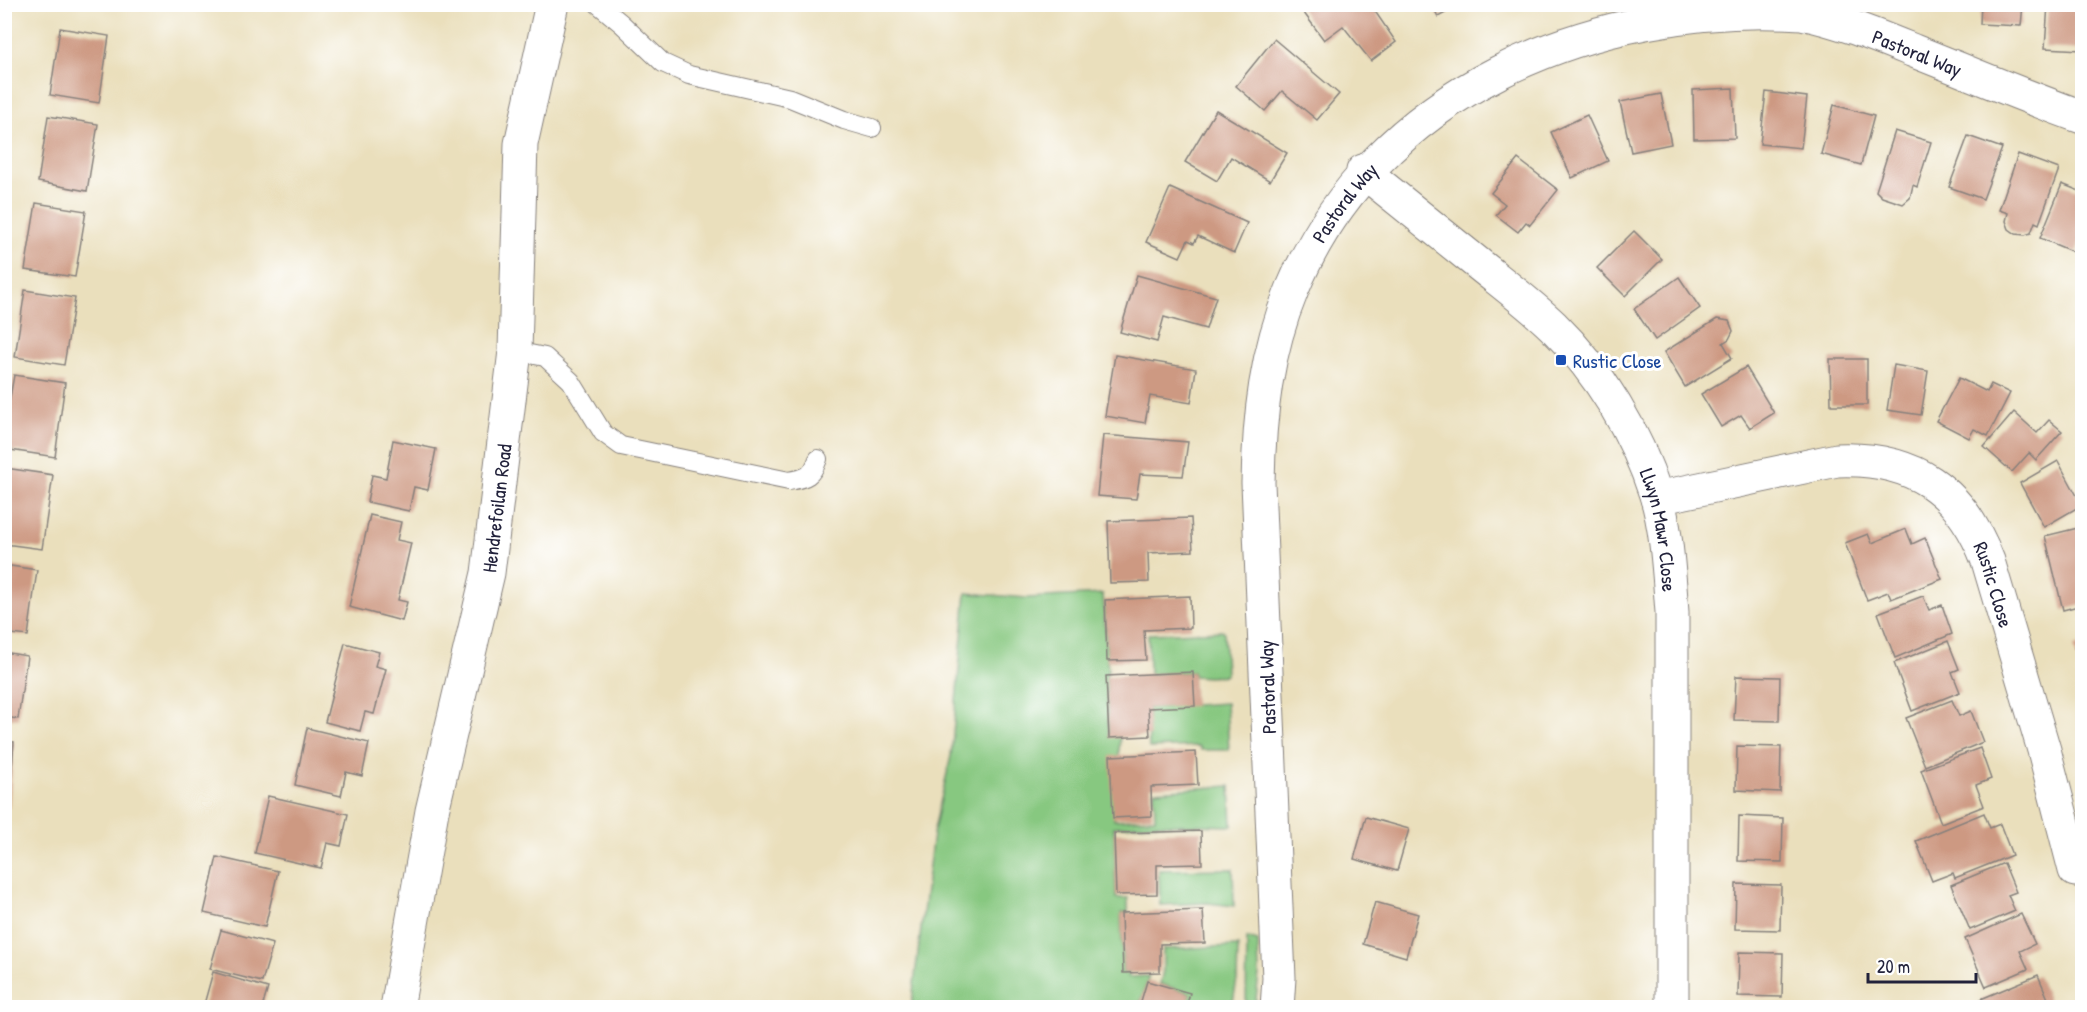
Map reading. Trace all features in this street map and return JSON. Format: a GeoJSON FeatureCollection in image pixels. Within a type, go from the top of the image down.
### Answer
{"type":"FeatureCollection","features":[{"type":"Feature","properties":{"kind":"street","name":"Hendrefoilan Road"},"geometry":{"type":"LineString","coordinates":[[397,1008],[432,811],[488,573],[515,351],[521,144],[552,4]]}},
{"type":"Feature","properties":{"kind":"street","name":"Pastoral Way"},"geometry":{"type":"LineString","coordinates":[[1277,1008],[1279,978],[1258,483],[1259,433],[1265,383],[1277,334],[1292,291],[1335,208],[1363,171],[1426,109],[1501,60],[1583,27],[1626,15],[1669,9],[1713,6],[1758,8],[1802,13],[1845,23],[2082,117]]}},
{"type":"Feature","properties":{"kind":"street","name":"Llwyn Mawr Close"},"geometry":{"type":"LineString","coordinates":[[1363,171],[1554,327],[1584,361],[1610,397],[1645,463],[1657,498],[1666,547],[1672,612],[1672,1008]]}},
{"type":"Feature","properties":{"kind":"street","name":"Rustic Close"},"geometry":{"type":"LineString","coordinates":[[1657,498],[1837,460],[1859,459],[1881,461],[1902,467],[1926,478],[1947,494],[1965,514],[1979,536],[1988,561],[2044,750],[2075,870]]}},
{"type":"Feature","properties":{"kind":"lane"},"geometry":{"type":"LineString","coordinates":[[598,4],[663,63],[689,75],[790,98],[844,120],[872,128]]}},
{"type":"Feature","properties":{"kind":"lane"},"geometry":{"type":"LineString","coordinates":[[515,351],[545,357],[571,381],[603,433],[621,446],[789,481],[804,479],[814,470],[818,459]]}},
{"type":"Feature","properties":{"kind":"green space"},"geometry":{"type":"Polygon","coordinates":[[[966,593],[1027,598],[1103,594],[1109,737],[1120,737],[1114,820],[1155,818],[1154,791],[1230,786],[1232,826],[1149,824],[1114,827],[1116,898],[1128,898],[1128,912],[1121,913],[1123,973],[1129,973],[1128,977],[1149,976],[1139,1007],[911,1008],[933,834],[951,756],[966,593]]]}},
{"type":"Feature","properties":{"kind":"green space"},"geometry":{"type":"Polygon","coordinates":[[[1224,631],[1226,675],[1193,676],[1193,672],[1149,674],[1148,634],[1224,631]]]}},
{"type":"Feature","properties":{"kind":"green space"},"geometry":{"type":"Polygon","coordinates":[[[1226,703],[1229,750],[1201,750],[1199,746],[1149,748],[1148,708],[1226,703]]]}},
{"type":"Feature","properties":{"kind":"green space"},"geometry":{"type":"Polygon","coordinates":[[[1233,869],[1234,906],[1208,903],[1160,905],[1159,870],[1233,869]]]}},
{"type":"Feature","properties":{"kind":"green space"},"geometry":{"type":"Polygon","coordinates":[[[1247,938],[1258,941],[1259,974],[1255,1007],[1246,1007],[1247,938]]]}},
{"type":"Feature","properties":{"kind":"green space"},"geometry":{"type":"Polygon","coordinates":[[[1238,946],[1237,980],[1232,1007],[1186,1007],[1190,993],[1160,984],[1163,971],[1163,949],[1238,946]]]}},
{"type":"Feature","properties":{"kind":"building"},"geometry":{"type":"Polygon","coordinates":[[[1307,4],[1370,4],[1396,42],[1371,61],[1343,26],[1324,40],[1301,9],[1307,4]]]}},
{"type":"Feature","properties":{"kind":"building"},"geometry":{"type":"Polygon","coordinates":[[[1432,4],[1462,4],[1438,17],[1432,4]]]}},
{"type":"Feature","properties":{"kind":"building"},"geometry":{"type":"Polygon","coordinates":[[[1981,4],[2023,4],[2021,26],[1980,24],[1981,4]]]}},
{"type":"Feature","properties":{"kind":"building"},"geometry":{"type":"Polygon","coordinates":[[[2048,4],[2082,4],[2082,50],[2045,48],[2048,4]]]}},
{"type":"Feature","properties":{"kind":"building"},"geometry":{"type":"Polygon","coordinates":[[[60,28],[109,36],[99,103],[50,95],[60,28]]]}},
{"type":"Feature","properties":{"kind":"building"},"geometry":{"type":"Polygon","coordinates":[[[1274,39],[1339,94],[1317,120],[1282,91],[1265,111],[1236,86],[1274,39]]]}},
{"type":"Feature","properties":{"kind":"building"},"geometry":{"type":"Polygon","coordinates":[[[1733,88],[1735,138],[1694,139],[1693,90],[1733,88]]]}},
{"type":"Feature","properties":{"kind":"building"},"geometry":{"type":"Polygon","coordinates":[[[1766,92],[1807,97],[1801,148],[1760,144],[1766,92]]]}},
{"type":"Feature","properties":{"kind":"building"},"geometry":{"type":"Polygon","coordinates":[[[1661,94],[1671,144],[1631,152],[1620,102],[1661,94]]]}},
{"type":"Feature","properties":{"kind":"building"},"geometry":{"type":"Polygon","coordinates":[[[1834,105],[1874,116],[1861,165],[1821,154],[1834,105]]]}},
{"type":"Feature","properties":{"kind":"building"},"geometry":{"type":"Polygon","coordinates":[[[1216,110],[1287,153],[1270,181],[1231,157],[1217,181],[1185,162],[1216,110]]]}},
{"type":"Feature","properties":{"kind":"building"},"geometry":{"type":"Polygon","coordinates":[[[1587,115],[1608,161],[1572,178],[1551,132],[1587,115]]]}},
{"type":"Feature","properties":{"kind":"building"},"geometry":{"type":"Polygon","coordinates":[[[48,116],[98,124],[87,191],[38,182],[48,116]]]}},
{"type":"Feature","properties":{"kind":"building"},"geometry":{"type":"Polygon","coordinates":[[[1895,131],[1931,142],[1917,187],[1913,185],[1910,198],[1903,204],[1882,197],[1876,191],[1895,131]]]}},
{"type":"Feature","properties":{"kind":"building"},"geometry":{"type":"Polygon","coordinates":[[[1968,136],[2002,148],[1983,199],[1949,187],[1968,136]]]}},
{"type":"Feature","properties":{"kind":"building"},"geometry":{"type":"Polygon","coordinates":[[[2018,154],[2059,169],[2039,224],[2035,222],[2031,233],[2025,235],[2016,234],[2009,229],[2006,221],[2008,213],[1999,210],[2018,154]]]}},
{"type":"Feature","properties":{"kind":"building"},"geometry":{"type":"Polygon","coordinates":[[[1518,159],[1558,190],[1530,225],[1526,222],[1518,232],[1496,215],[1505,204],[1491,193],[1518,159]]]}},
{"type":"Feature","properties":{"kind":"building"},"geometry":{"type":"Polygon","coordinates":[[[2062,184],[2082,192],[2082,237],[2076,253],[2040,238],[2062,184]]]}},
{"type":"Feature","properties":{"kind":"building"},"geometry":{"type":"Polygon","coordinates":[[[1170,188],[1247,223],[1234,253],[1198,236],[1194,243],[1188,240],[1180,257],[1146,242],[1170,188]]]}},
{"type":"Feature","properties":{"kind":"building"},"geometry":{"type":"Polygon","coordinates":[[[36,203],[86,211],[75,277],[25,270],[36,203]]]}},
{"type":"Feature","properties":{"kind":"building"},"geometry":{"type":"Polygon","coordinates":[[[1634,231],[1662,259],[1625,296],[1597,268],[1634,231]]]}},
{"type":"Feature","properties":{"kind":"building"},"geometry":{"type":"Polygon","coordinates":[[[1137,275],[1216,297],[1206,329],[1164,317],[1157,342],[1120,332],[1137,275]]]}},
{"type":"Feature","properties":{"kind":"building"},"geometry":{"type":"Polygon","coordinates":[[[1679,277],[1700,308],[1655,340],[1634,309],[1679,277]]]}},
{"type":"Feature","properties":{"kind":"building"},"geometry":{"type":"Polygon","coordinates":[[[25,290],[75,298],[64,365],[15,357],[25,290]]]}},
{"type":"Feature","properties":{"kind":"building"},"geometry":{"type":"Polygon","coordinates":[[[1717,319],[1729,321],[1733,331],[1729,339],[1723,343],[1732,358],[1685,387],[1664,352],[1717,319]]]}},
{"type":"Feature","properties":{"kind":"building"},"geometry":{"type":"Polygon","coordinates":[[[1115,355],[1196,369],[1191,403],[1150,396],[1145,423],[1105,416],[1115,355]]]}},
{"type":"Feature","properties":{"kind":"building"},"geometry":{"type":"Polygon","coordinates":[[[1830,359],[1867,359],[1867,405],[1831,405],[1830,359]]]}},
{"type":"Feature","properties":{"kind":"building"},"geometry":{"type":"Polygon","coordinates":[[[1894,365],[1928,371],[1921,415],[1887,410],[1894,365]]]}},
{"type":"Feature","properties":{"kind":"building"},"geometry":{"type":"Polygon","coordinates":[[[1746,367],[1774,413],[1750,428],[1741,415],[1721,427],[1701,394],[1746,367]]]}},
{"type":"Feature","properties":{"kind":"building"},"geometry":{"type":"Polygon","coordinates":[[[14,375],[65,383],[55,457],[4,449],[4,431],[14,375]]]}},
{"type":"Feature","properties":{"kind":"building"},"geometry":{"type":"Polygon","coordinates":[[[1959,378],[1987,392],[1991,384],[2010,393],[1988,436],[1974,429],[1969,438],[1936,421],[1959,378]]]}},
{"type":"Feature","properties":{"kind":"building"},"geometry":{"type":"Polygon","coordinates":[[[2014,412],[2037,433],[2049,420],[2062,431],[2036,460],[2029,453],[2012,472],[1984,447],[2014,412]]]}},
{"type":"Feature","properties":{"kind":"building"},"geometry":{"type":"Polygon","coordinates":[[[1103,435],[1188,442],[1183,476],[1140,474],[1136,499],[1097,496],[1103,435]]]}},
{"type":"Feature","properties":{"kind":"building"},"geometry":{"type":"Polygon","coordinates":[[[393,440],[436,449],[428,490],[414,487],[409,511],[367,502],[372,475],[386,478],[393,440]]]}},
{"type":"Feature","properties":{"kind":"building"},"geometry":{"type":"Polygon","coordinates":[[[2058,461],[2082,505],[2044,527],[2020,483],[2058,461]]]}},
{"type":"Feature","properties":{"kind":"building"},"geometry":{"type":"Polygon","coordinates":[[[5,468],[53,475],[42,549],[5,544],[5,468]]]}},
{"type":"Feature","properties":{"kind":"building"},"geometry":{"type":"Polygon","coordinates":[[[370,515],[401,522],[397,540],[411,543],[398,600],[407,602],[402,621],[349,607],[370,515]]]}},
{"type":"Feature","properties":{"kind":"building"},"geometry":{"type":"Polygon","coordinates":[[[1191,518],[1193,551],[1148,553],[1149,582],[1110,583],[1108,521],[1191,518]]]}},
{"type":"Feature","properties":{"kind":"building"},"geometry":{"type":"Polygon","coordinates":[[[2082,527],[2082,605],[2063,610],[2045,536],[2082,527]]]}},
{"type":"Feature","properties":{"kind":"building"},"geometry":{"type":"Polygon","coordinates":[[[1906,529],[1912,544],[1925,538],[1942,579],[1891,599],[1888,592],[1867,600],[1845,543],[1868,534],[1872,543],[1906,529]]]}},
{"type":"Feature","properties":{"kind":"building"},"geometry":{"type":"Polygon","coordinates":[[[4,565],[37,570],[28,636],[4,633],[4,565]]]}},
{"type":"Feature","properties":{"kind":"building"},"geometry":{"type":"Polygon","coordinates":[[[1190,596],[1191,628],[1144,630],[1146,660],[1107,661],[1105,600],[1190,596]]]}},
{"type":"Feature","properties":{"kind":"building"},"geometry":{"type":"Polygon","coordinates":[[[1923,596],[1929,610],[1942,605],[1952,634],[1895,658],[1878,613],[1923,596]]]}},
{"type":"Feature","properties":{"kind":"building"},"geometry":{"type":"Polygon","coordinates":[[[1948,641],[1959,669],[1952,672],[1960,692],[1912,711],[1894,663],[1948,641]]]}},
{"type":"Feature","properties":{"kind":"building"},"geometry":{"type":"Polygon","coordinates":[[[345,643],[379,652],[375,666],[386,669],[374,714],[365,712],[360,731],[325,722],[345,643]]]}},
{"type":"Feature","properties":{"kind":"building"},"geometry":{"type":"Polygon","coordinates":[[[2082,645],[2082,675],[2074,647],[2082,645]]]}},
{"type":"Feature","properties":{"kind":"building"},"geometry":{"type":"Polygon","coordinates":[[[4,652],[27,656],[18,719],[4,717],[4,652]]]}},
{"type":"Feature","properties":{"kind":"building"},"geometry":{"type":"Polygon","coordinates":[[[1193,672],[1195,706],[1148,708],[1150,736],[1109,738],[1106,676],[1193,672]]]}},
{"type":"Feature","properties":{"kind":"building"},"geometry":{"type":"Polygon","coordinates":[[[1736,676],[1780,677],[1779,721],[1734,720],[1736,676]]]}},
{"type":"Feature","properties":{"kind":"building"},"geometry":{"type":"Polygon","coordinates":[[[1952,700],[1959,716],[1971,711],[1983,742],[1925,766],[1906,718],[1952,700]]]}},
{"type":"Feature","properties":{"kind":"building"},"geometry":{"type":"Polygon","coordinates":[[[307,728],[369,743],[362,776],[346,772],[341,796],[295,785],[307,728]]]}},
{"type":"Feature","properties":{"kind":"building"},"geometry":{"type":"Polygon","coordinates":[[[4,741],[14,742],[9,808],[4,807],[4,741]]]}},
{"type":"Feature","properties":{"kind":"building"},"geometry":{"type":"Polygon","coordinates":[[[1737,746],[1781,747],[1780,792],[1736,790],[1737,746]]]}},
{"type":"Feature","properties":{"kind":"building"},"geometry":{"type":"Polygon","coordinates":[[[1980,748],[1991,779],[1976,785],[1984,806],[1941,823],[1921,770],[1980,748]]]}},
{"type":"Feature","properties":{"kind":"building"},"geometry":{"type":"Polygon","coordinates":[[[1196,752],[1198,785],[1151,787],[1152,816],[1113,818],[1110,756],[1196,752]]]}},
{"type":"Feature","properties":{"kind":"building"},"geometry":{"type":"Polygon","coordinates":[[[268,796],[348,814],[341,846],[327,843],[321,868],[255,853],[268,796]]]}},
{"type":"Feature","properties":{"kind":"building"},"geometry":{"type":"Polygon","coordinates":[[[1984,813],[1990,828],[2000,824],[2012,855],[1955,878],[1953,873],[1932,881],[1916,841],[1984,813]]]}},
{"type":"Feature","properties":{"kind":"building"},"geometry":{"type":"Polygon","coordinates":[[[1739,816],[1783,818],[1782,862],[1738,861],[1739,816]]]}},
{"type":"Feature","properties":{"kind":"building"},"geometry":{"type":"Polygon","coordinates":[[[1366,817],[1409,829],[1397,871],[1354,859],[1366,817]]]}},
{"type":"Feature","properties":{"kind":"building"},"geometry":{"type":"Polygon","coordinates":[[[1201,831],[1202,864],[1157,865],[1157,894],[1116,895],[1114,833],[1201,831]]]}},
{"type":"Feature","properties":{"kind":"building"},"geometry":{"type":"Polygon","coordinates":[[[217,857],[278,871],[265,927],[204,913],[217,857]]]}},
{"type":"Feature","properties":{"kind":"building"},"geometry":{"type":"Polygon","coordinates":[[[2004,863],[2016,892],[2008,895],[2015,911],[1970,930],[1951,885],[2004,863]]]}},
{"type":"Feature","properties":{"kind":"building"},"geometry":{"type":"Polygon","coordinates":[[[1736,884],[1781,885],[1780,930],[1735,929],[1736,884]]]}},
{"type":"Feature","properties":{"kind":"building"},"geometry":{"type":"Polygon","coordinates":[[[1375,902],[1418,914],[1406,957],[1363,944],[1375,902]]]}},
{"type":"Feature","properties":{"kind":"building"},"geometry":{"type":"Polygon","coordinates":[[[1203,910],[1205,943],[1160,944],[1160,972],[1123,973],[1121,913],[1203,910]]]}},
{"type":"Feature","properties":{"kind":"building"},"geometry":{"type":"Polygon","coordinates":[[[2021,914],[2035,944],[2020,951],[2028,969],[1986,987],[1965,939],[2021,914]]]}},
{"type":"Feature","properties":{"kind":"building"},"geometry":{"type":"Polygon","coordinates":[[[221,930],[273,944],[262,982],[210,969],[221,930]]]}},
{"type":"Feature","properties":{"kind":"building"},"geometry":{"type":"Polygon","coordinates":[[[1739,952],[1783,953],[1782,997],[1738,996],[1739,952]]]}},
{"type":"Feature","properties":{"kind":"building"},"geometry":{"type":"Polygon","coordinates":[[[213,972],[268,988],[262,1008],[203,1008],[213,972]]]}},
{"type":"Feature","properties":{"kind":"building"},"geometry":{"type":"Polygon","coordinates":[[[2038,975],[2051,1006],[1985,1008],[1981,999],[2038,975]]]}},
{"type":"Feature","properties":{"kind":"building"},"geometry":{"type":"Polygon","coordinates":[[[1147,981],[1190,993],[1186,1008],[1139,1008],[1147,981]]]}},
{"type":"Feature","properties":{"kind":"place","name":"Rustic Close"},"geometry":{"type":"Point","coordinates":[1561,360]}}]}
